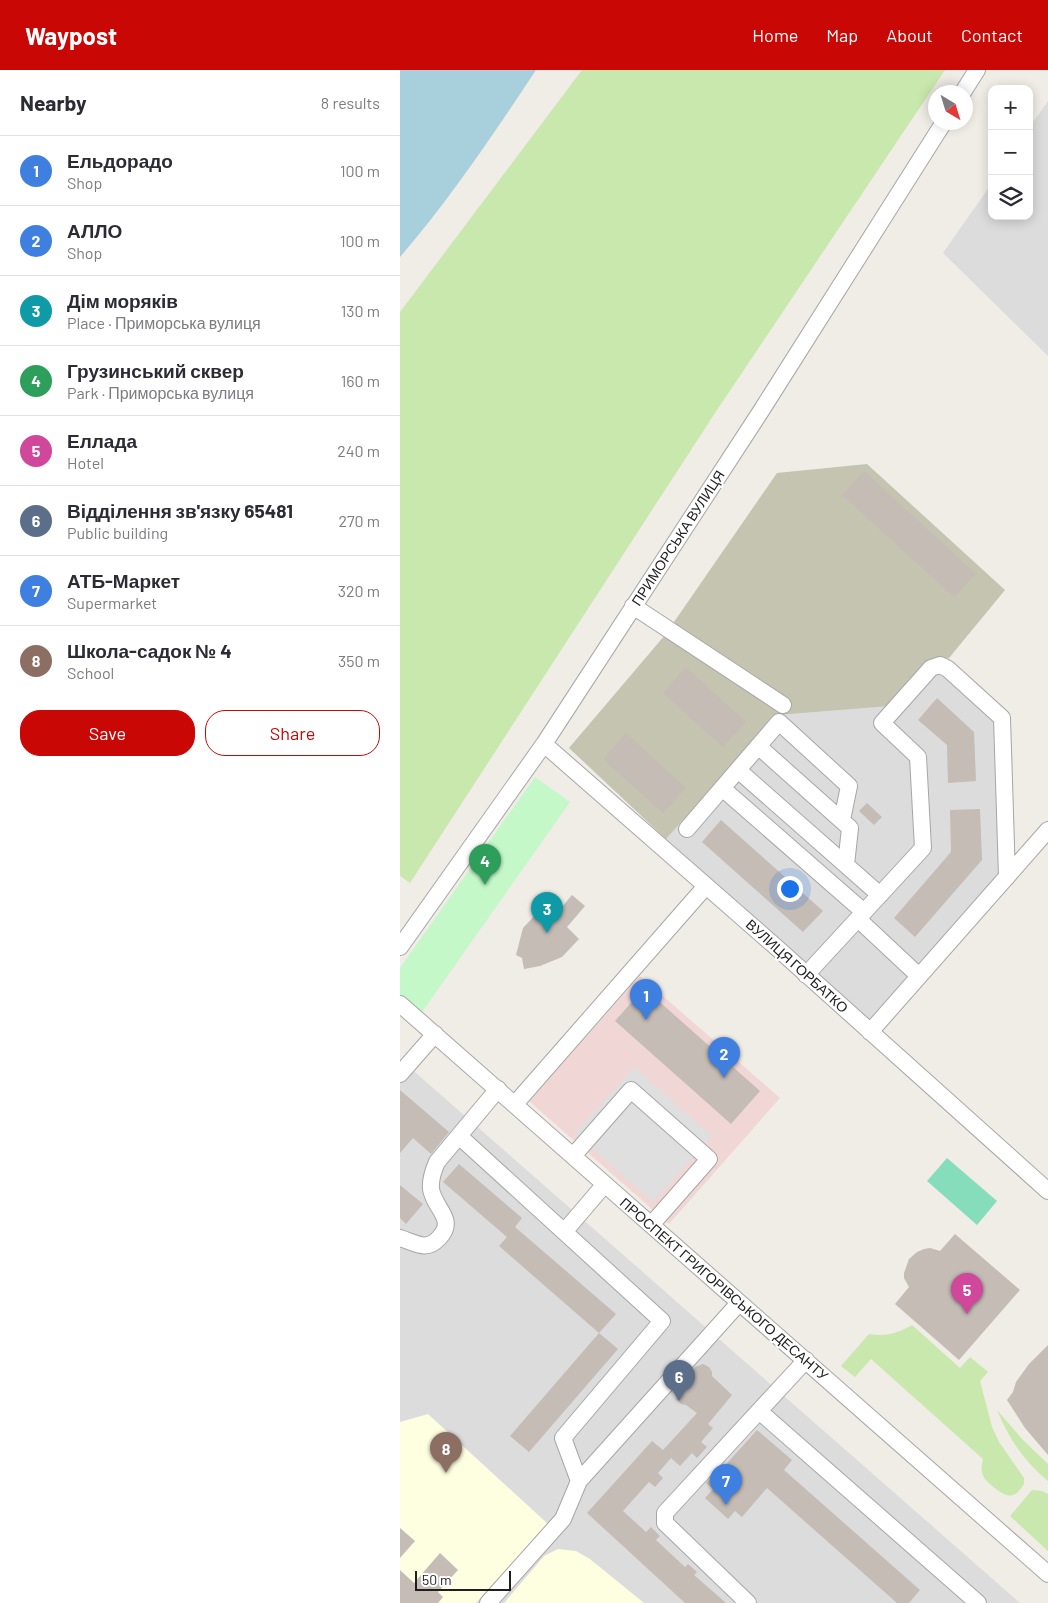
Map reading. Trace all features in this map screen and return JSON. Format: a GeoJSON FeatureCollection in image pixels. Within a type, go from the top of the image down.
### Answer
{"type":"FeatureCollection","features":[{"type":"Feature","properties":{"kind":"street"},"geometry":{"type":"LineString","coordinates":[[967,85],[977,70]]}},
{"type":"Feature","properties":{"kind":"street","name":"ПРИМОРСЬКА ВУЛИЦЯ"},"geometry":{"type":"LineString","coordinates":[[400,947],[544,744],[761,411],[939,130]]}},
{"type":"Feature","properties":{"kind":"street"},"geometry":{"type":"LineString","coordinates":[[633,606],[783,705]]}},
{"type":"Feature","properties":{"kind":"street"},"geometry":{"type":"LineString","coordinates":[[806,974],[924,848],[918,757],[882,723],[931,668],[940,666],[948,669],[1002,718],[1007,877]]}},
{"type":"Feature","properties":{"kind":"street"},"geometry":{"type":"LineString","coordinates":[[687,829],[779,722],[849,786],[842,820]]}},
{"type":"Feature","properties":{"kind":"street","name":"ВУЛИЦЯ ГОРБАТКО"},"geometry":{"type":"LineString","coordinates":[[544,744],[806,974],[1048,1191]]}},
{"type":"Feature","properties":{"kind":"street"},"geometry":{"type":"LineString","coordinates":[[758,746],[850,828],[846,865]]}},
{"type":"Feature","properties":{"kind":"street"},"geometry":{"type":"LineString","coordinates":[[738,770],[880,895]]}},
{"type":"Feature","properties":{"kind":"street"},"geometry":{"type":"LineString","coordinates":[[722,788],[861,916],[919,976]]}},
{"type":"Feature","properties":{"kind":"street"},"geometry":{"type":"LineString","coordinates":[[870,1032],[1048,830]]}},
{"type":"Feature","properties":{"kind":"street"},"geometry":{"type":"LineString","coordinates":[[515,1104],[706,886]]}},
{"type":"Feature","properties":{"kind":"street","name":"ПРОСПЕКТ ГРИГОРІВСЬКОГО ДЕСАНТУ"},"geometry":{"type":"LineString","coordinates":[[400,1004],[1048,1574]]}},
{"type":"Feature","properties":{"kind":"street"},"geometry":{"type":"LineString","coordinates":[[400,1074],[435,1034]]}},
{"type":"Feature","properties":{"kind":"street"},"geometry":{"type":"LineString","coordinates":[[400,1238],[427,1247],[433,1245],[446,1231],[447,1224],[431,1191],[431,1176],[437,1162],[498,1089]]}},
{"type":"Feature","properties":{"kind":"street"},"geometry":{"type":"LineString","coordinates":[[573,1156],[631,1090],[710,1159],[651,1225]]}},
{"type":"Feature","properties":{"kind":"street"},"geometry":{"type":"LineString","coordinates":[[459,1136],[662,1321],[563,1438],[580,1481]]}},
{"type":"Feature","properties":{"kind":"street"},"geometry":{"type":"LineString","coordinates":[[564,1232],[605,1184]]}},
{"type":"Feature","properties":{"kind":"street"},"geometry":{"type":"LineString","coordinates":[[488,1603],[563,1519],[580,1481],[739,1303]]}},
{"type":"Feature","properties":{"kind":"street"},"geometry":{"type":"LineString","coordinates":[[748,1603],[665,1523],[665,1513],[806,1360]]}},
{"type":"Feature","properties":{"kind":"street"},"geometry":{"type":"LineString","coordinates":[[759,1411],[978,1603]]}},
{"type":"Feature","properties":{"kind":"shaded area"},"geometry":{"type":"Polygon","coordinates":[[[1048,101],[1048,356],[943,253],[988,189],[988,220],[1033,220],[1033,122],[1048,101]]]}},
{"type":"Feature","properties":{"kind":"shaded area"},"geometry":{"type":"Polygon","coordinates":[[[867,464],[1005,590],[949,658],[930,660],[889,706],[777,715],[666,839],[569,748],[665,635],[777,473],[867,464]]]}},
{"type":"Feature","properties":{"kind":"shaded area"},"geometry":{"type":"Polygon","coordinates":[[[949,658],[1010,713],[1015,855],[869,1020],[666,839],[777,715],[930,660],[949,658]]]}},
{"type":"Feature","properties":{"kind":"shaded area"},"geometry":{"type":"Polygon","coordinates":[[[640,976],[780,1098],[669,1224],[529,1101],[640,976]]]}},
{"type":"Feature","properties":{"kind":"shaded area"},"geometry":{"type":"Polygon","coordinates":[[[400,1059],[1020,1603],[400,1603],[400,1059]]]}},
{"type":"Feature","properties":{"kind":"shaded area"},"geometry":{"type":"Polygon","coordinates":[[[634,1067],[712,1136],[653,1202],[575,1133],[634,1067]]]}},
{"type":"Feature","properties":{"kind":"shaded area"},"geometry":{"type":"Polygon","coordinates":[[[428,1414],[548,1524],[476,1603],[400,1603],[400,1422],[428,1414]]]}},
{"type":"Feature","properties":{"kind":"shaded area"},"geometry":{"type":"Polygon","coordinates":[[[558,1549],[576,1551],[590,1559],[644,1603],[504,1603],[544,1556],[558,1549]]]}},
{"type":"Feature","properties":{"kind":"green space"},"geometry":{"type":"Polygon","coordinates":[[[582,70],[945,70],[935,85],[928,85],[928,95],[715,413],[410,883],[400,876],[400,312],[582,70]]]}},
{"type":"Feature","properties":{"kind":"green space"},"geometry":{"type":"Polygon","coordinates":[[[535,777],[570,802],[422,1012],[400,996],[400,968],[535,777]]]}},
{"type":"Feature","properties":{"kind":"green space"},"geometry":{"type":"Polygon","coordinates":[[[947,1158],[997,1201],[977,1225],[927,1181],[947,1158]]]}},
{"type":"Feature","properties":{"kind":"green space"},"geometry":{"type":"Polygon","coordinates":[[[912,1325],[960,1368],[970,1357],[988,1372],[980,1381],[992,1427],[999,1442],[1024,1478],[1024,1484],[1016,1493],[1012,1495],[1005,1494],[991,1485],[983,1474],[983,1459],[871,1359],[855,1377],[841,1366],[869,1334],[892,1334],[912,1325]]]}},
{"type":"Feature","properties":{"kind":"green space"},"geometry":{"type":"Polygon","coordinates":[[[997,1410],[1023,1440],[1048,1464],[1048,1481],[1018,1449],[997,1410]]]}},
{"type":"Feature","properties":{"kind":"green space"},"geometry":{"type":"Polygon","coordinates":[[[1032,1490],[1048,1494],[1048,1551],[1010,1516],[1032,1490]]]}},
{"type":"Feature","properties":{"kind":"water"},"geometry":{"type":"Polygon","coordinates":[[[400,70],[536,70],[454,189],[400,257],[400,70]]]}},
{"type":"Feature","properties":{"kind":"building"},"geometry":{"type":"Polygon","coordinates":[[[864,471],[976,574],[954,597],[842,495],[864,471]]]}},
{"type":"Feature","properties":{"kind":"building"},"geometry":{"type":"Polygon","coordinates":[[[686,667],[746,722],[723,747],[663,693],[686,667]]]}},
{"type":"Feature","properties":{"kind":"building"},"geometry":{"type":"Polygon","coordinates":[[[937,698],[974,732],[976,781],[948,783],[947,745],[918,720],[937,698]]]}},
{"type":"Feature","properties":{"kind":"building"},"geometry":{"type":"Polygon","coordinates":[[[626,733],[686,788],[663,813],[603,759],[626,733]]]}},
{"type":"Feature","properties":{"kind":"building"},"geometry":{"type":"Polygon","coordinates":[[[867,803],[882,817],[874,825],[859,811],[867,803]]]}},
{"type":"Feature","properties":{"kind":"building"},"geometry":{"type":"Polygon","coordinates":[[[980,809],[982,860],[915,937],[894,918],[951,852],[950,810],[980,809]]]}},
{"type":"Feature","properties":{"kind":"building"},"geometry":{"type":"Polygon","coordinates":[[[721,820],[823,911],[803,932],[702,842],[721,820]]]}},
{"type":"Feature","properties":{"kind":"building"},"geometry":{"type":"Polygon","coordinates":[[[572,895],[585,906],[567,927],[579,939],[562,957],[540,966],[524,969],[522,958],[516,955],[523,928],[538,912],[550,921],[572,895]]]}},
{"type":"Feature","properties":{"kind":"building"},"geometry":{"type":"Polygon","coordinates":[[[644,988],[760,1091],[731,1124],[615,1021],[644,988]]]}},
{"type":"Feature","properties":{"kind":"building"},"geometry":{"type":"Polygon","coordinates":[[[400,1090],[449,1132],[431,1154],[413,1138],[400,1153],[400,1090]]]}},
{"type":"Feature","properties":{"kind":"building"},"geometry":{"type":"Polygon","coordinates":[[[459,1164],[522,1218],[515,1227],[616,1314],[599,1333],[499,1246],[507,1237],[443,1182],[459,1164]]]}},
{"type":"Feature","properties":{"kind":"building"},"geometry":{"type":"Polygon","coordinates":[[[400,1185],[423,1204],[406,1224],[400,1218],[400,1185]]]}},
{"type":"Feature","properties":{"kind":"building"},"geometry":{"type":"Polygon","coordinates":[[[955,1234],[1020,1290],[959,1360],[895,1304],[909,1287],[904,1278],[904,1273],[909,1259],[924,1249],[930,1248],[940,1251],[955,1234]]]}},
{"type":"Feature","properties":{"kind":"building"},"geometry":{"type":"Polygon","coordinates":[[[599,1333],[618,1349],[529,1452],[510,1436],[599,1333]]]}},
{"type":"Feature","properties":{"kind":"building"},"geometry":{"type":"Polygon","coordinates":[[[1048,1345],[1048,1455],[1025,1428],[1007,1400],[1013,1392],[1016,1382],[1029,1364],[1048,1345]]]}},
{"type":"Feature","properties":{"kind":"building"},"geometry":{"type":"Polygon","coordinates":[[[703,1364],[709,1367],[712,1376],[732,1395],[708,1424],[713,1428],[701,1442],[707,1447],[697,1458],[692,1453],[680,1466],[671,1458],[658,1473],[663,1478],[655,1487],[649,1482],[623,1511],[646,1532],[651,1527],[660,1536],[656,1540],[685,1567],[688,1564],[697,1572],[694,1575],[726,1603],[685,1603],[587,1513],[652,1441],[663,1450],[697,1413],[676,1399],[678,1391],[691,1377],[695,1367],[703,1364]]]}},
{"type":"Feature","properties":{"kind":"building"},"geometry":{"type":"Polygon","coordinates":[[[757,1430],[792,1460],[784,1470],[920,1590],[909,1603],[897,1603],[767,1488],[742,1517],[735,1511],[728,1519],[705,1498],[713,1489],[706,1483],[720,1468],[721,1470],[757,1430]]]}},
{"type":"Feature","properties":{"kind":"building"},"geometry":{"type":"Polygon","coordinates":[[[400,1528],[415,1541],[400,1558],[400,1528]]]}},
{"type":"Feature","properties":{"kind":"building"},"geometry":{"type":"Polygon","coordinates":[[[440,1553],[458,1570],[438,1592],[443,1597],[438,1603],[400,1603],[400,1570],[414,1583],[440,1553]]]}},
{"type":"Feature","properties":{"kind":"place","name":"Грузинський сквер"},"geometry":{"type":"Point","coordinates":[485,885]}},
{"type":"Feature","properties":{"kind":"place","name":"Дім моряків"},"geometry":{"type":"Point","coordinates":[547,933]}},
{"type":"Feature","properties":{"kind":"place","name":"Ельдорадо"},"geometry":{"type":"Point","coordinates":[646,1020]}},
{"type":"Feature","properties":{"kind":"place","name":"АЛЛО"},"geometry":{"type":"Point","coordinates":[724,1078]}},
{"type":"Feature","properties":{"kind":"place","name":"Еллада"},"geometry":{"type":"Point","coordinates":[967,1314]}},
{"type":"Feature","properties":{"kind":"place","name":"Відділення зв'язку 65481"},"geometry":{"type":"Point","coordinates":[679,1401]}},
{"type":"Feature","properties":{"kind":"place","name":"Школа-садок № 4"},"geometry":{"type":"Point","coordinates":[446,1473]}},
{"type":"Feature","properties":{"kind":"place","name":"АТБ-Маркет"},"geometry":{"type":"Point","coordinates":[726,1505]}}]}
